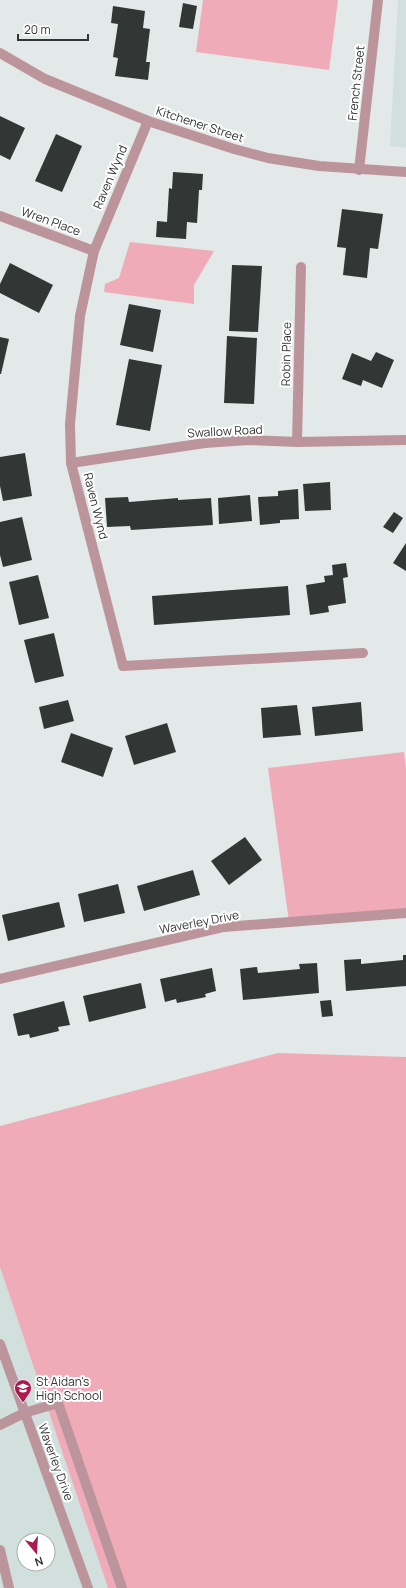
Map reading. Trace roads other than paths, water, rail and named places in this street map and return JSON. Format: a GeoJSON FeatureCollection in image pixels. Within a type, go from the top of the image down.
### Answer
{"type":"FeatureCollection","features":[{"type":"Feature","properties":{"kind":"street","name":"French Street"},"geometry":{"type":"LineString","coordinates":[[359,170],[378,0]]}},
{"type":"Feature","properties":{"kind":"street","name":"Kitchener Street"},"geometry":{"type":"LineString","coordinates":[[0,53],[45,79],[148,121],[234,150],[268,158],[359,170],[406,172]]}},
{"type":"Feature","properties":{"kind":"street","name":"Raven Wynd"},"geometry":{"type":"LineString","coordinates":[[148,121],[94,250],[80,316],[70,424],[71,463],[123,666],[363,652]]}},
{"type":"Feature","properties":{"kind":"street","name":"Wren Place"},"geometry":{"type":"LineString","coordinates":[[0,216],[94,250]]}},
{"type":"Feature","properties":{"kind":"street","name":"Robin Place"},"geometry":{"type":"LineString","coordinates":[[297,442],[302,267]]}},
{"type":"Feature","properties":{"kind":"street","name":"Swallow Road"},"geometry":{"type":"LineString","coordinates":[[71,463],[205,443],[248,440],[297,442],[406,440]]}},
{"type":"Feature","properties":{"kind":"street","name":"Waverley Drive"},"geometry":{"type":"LineString","coordinates":[[0,979],[224,927],[406,913]]}},
{"type":"Feature","properties":{"kind":"street","name":"Waverley Drive"},"geometry":{"type":"LineString","coordinates":[[0,1344],[88,1588]]}},
{"type":"Feature","properties":{"kind":"street"},"geometry":{"type":"LineString","coordinates":[[0,1425],[24,1413],[58,1403],[122,1588]]}},
{"type":"Feature","properties":{"kind":"street"},"geometry":{"type":"LineString","coordinates":[[0,1550],[10,1588]]}},
{"type":"Feature","properties":{"kind":"place","name":"St Aidan's High School"},"geometry":{"type":"Point","coordinates":[23,1403]}}]}
